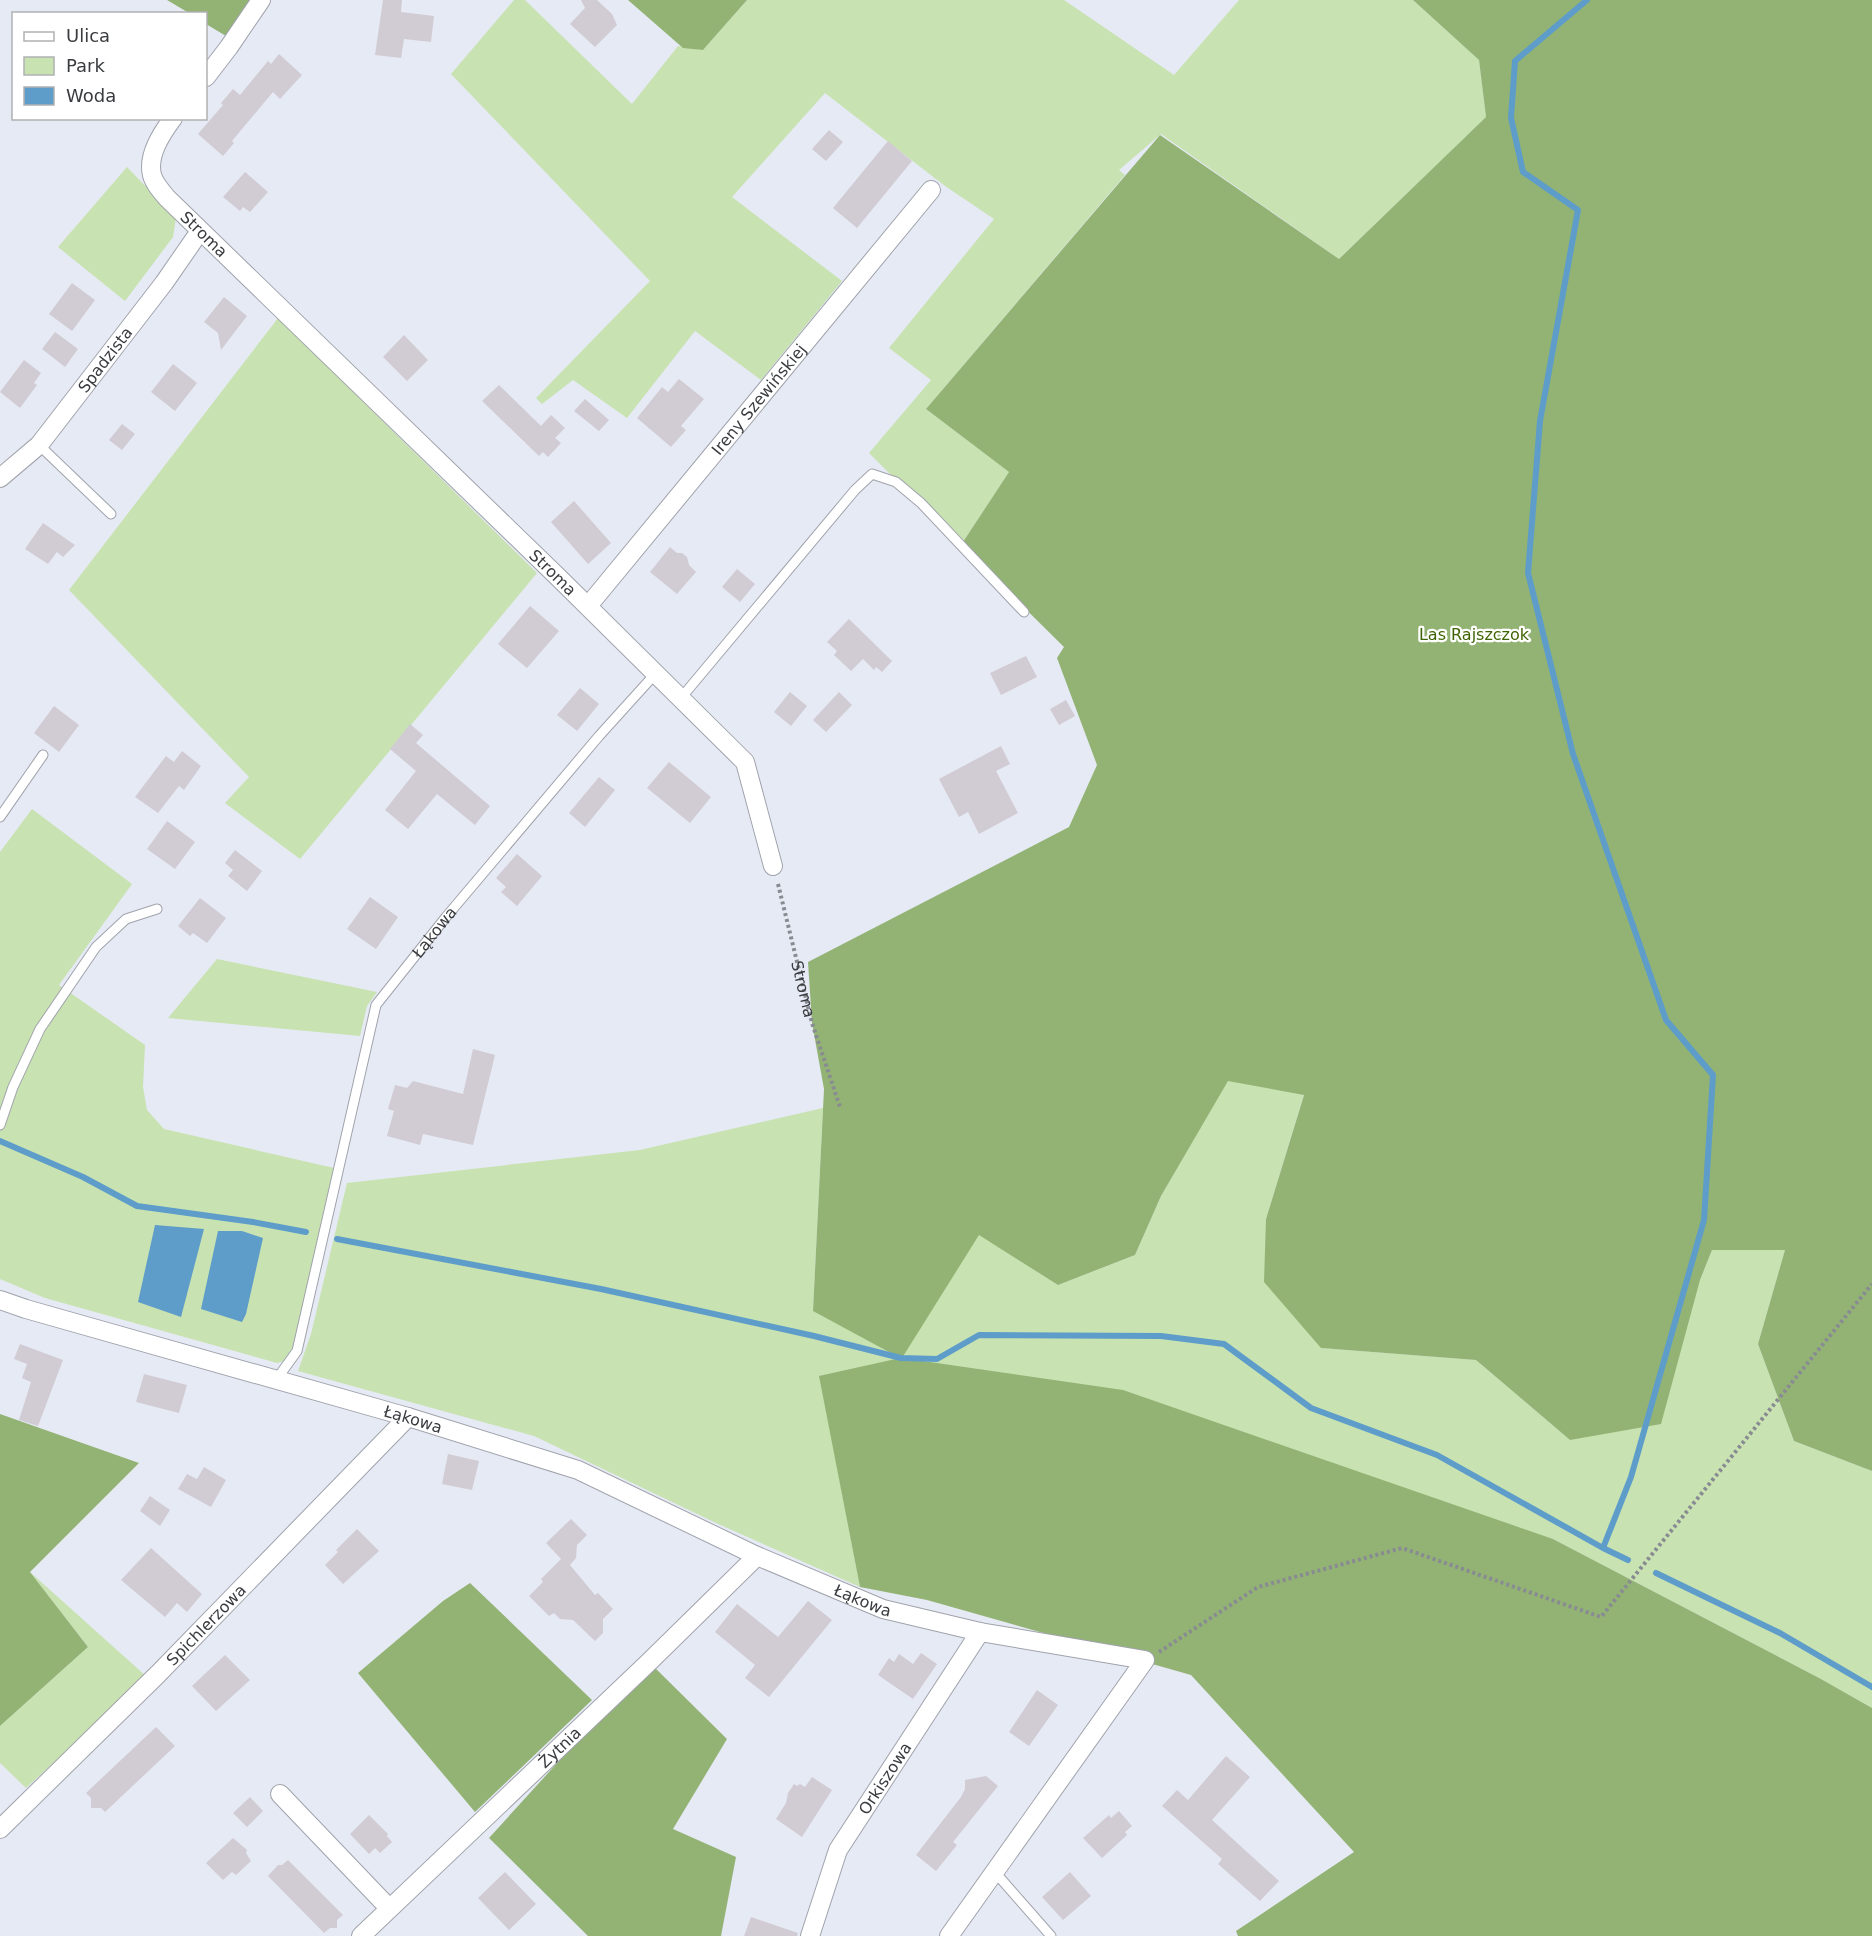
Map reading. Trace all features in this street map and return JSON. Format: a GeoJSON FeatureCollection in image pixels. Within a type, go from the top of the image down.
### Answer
{"type":"FeatureCollection","features":[{"type":"Feature","properties":{"kind":"street"},"geometry":{"type":"LineString","coordinates":[[207,76],[261,0]]}},
{"type":"Feature","properties":{"kind":"street","name":"Stroma"},"geometry":{"type":"LineString","coordinates":[[172,120],[156,145],[151,174],[167,198],[746,762],[773,866]]}},
{"type":"Feature","properties":{"kind":"street","name":"Ireny Szewińskiej"},"geometry":{"type":"LineString","coordinates":[[588,606],[931,190]]}},
{"type":"Feature","properties":{"kind":"street","name":"Spadzista"},"geometry":{"type":"LineString","coordinates":[[0,478],[39,445],[164,283],[200,231]]}},
{"type":"Feature","properties":{"kind":"street","name":"Łąkowa"},"geometry":{"type":"LineString","coordinates":[[0,1300],[408,1417],[578,1470],[757,1556],[883,1609],[980,1632],[1145,1660]]}},
{"type":"Feature","properties":{"kind":"street","name":"Spichlerzowa"},"geometry":{"type":"LineString","coordinates":[[0,1829],[158,1674],[408,1417]]}},
{"type":"Feature","properties":{"kind":"street","name":"Żytnia"},"geometry":{"type":"LineString","coordinates":[[361,1936],[650,1662],[757,1556]]}},
{"type":"Feature","properties":{"kind":"street","name":"Orkiszowa"},"geometry":{"type":"LineString","coordinates":[[810,1936],[838,1850],[980,1632]]}},
{"type":"Feature","properties":{"kind":"street"},"geometry":{"type":"LineString","coordinates":[[949,1936],[1145,1660]]}},
{"type":"Feature","properties":{"kind":"street"},"geometry":{"type":"LineString","coordinates":[[280,1794],[389,1908]]}},
{"type":"Feature","properties":{"kind":"lane"},"geometry":{"type":"LineString","coordinates":[[39,445],[111,514]]}},
{"type":"Feature","properties":{"kind":"lane"},"geometry":{"type":"LineString","coordinates":[[681,698],[855,490],[872,474],[896,482],[921,503],[1024,612]]}},
{"type":"Feature","properties":{"kind":"lane","name":"Łąkowa"},"geometry":{"type":"LineString","coordinates":[[276,1380],[297,1351],[376,1005],[462,898],[599,736],[656,673]]}},
{"type":"Feature","properties":{"kind":"lane"},"geometry":{"type":"LineString","coordinates":[[0,817],[43,755]]}},
{"type":"Feature","properties":{"kind":"lane"},"geometry":{"type":"LineString","coordinates":[[0,1125],[13,1087],[40,1029],[96,947],[126,919],[157,909]]}},
{"type":"Feature","properties":{"kind":"lane"},"geometry":{"type":"LineString","coordinates":[[994,1871],[1051,1936]]}},
{"type":"Feature","properties":{"kind":"path","name":"Stroma"},"geometry":{"type":"LineString","coordinates":[[773,866],[812,1023],[840,1107]]}},
{"type":"Feature","properties":{"kind":"path"},"geometry":{"type":"LineString","coordinates":[[1145,1660],[1258,1587],[1402,1548],[1602,1617],[1872,1284]]}},
{"type":"Feature","properties":{"kind":"green space"},"geometry":{"type":"Polygon","coordinates":[[[167,0],[253,0],[226,36],[207,25],[207,12],[187,12],[167,0]]]}},
{"type":"Feature","properties":{"kind":"green space"},"geometry":{"type":"Polygon","coordinates":[[[514,0],[525,0],[632,104],[678,46],[703,50],[747,0],[1064,0],[1174,75],[1239,0],[1413,0],[1479,60],[1486,117],[1339,259],[1161,134],[1119,170],[1125,175],[926,409],[1009,472],[961,545],[869,453],[931,380],[889,348],[994,219],[945,186],[825,93],[732,197],[842,281],[761,380],[695,331],[627,418],[573,380],[542,404],[536,398],[650,281],[451,74],[514,0]]]}},
{"type":"Feature","properties":{"kind":"green space"},"geometry":{"type":"Polygon","coordinates":[[[628,0],[747,0],[703,50],[683,48],[628,0]]]}},
{"type":"Feature","properties":{"kind":"green space","name":"Las Rajszczok"},"geometry":{"type":"Polygon","coordinates":[[[1413,0],[1872,0],[1872,1471],[1794,1441],[1758,1344],[1785,1250],[1712,1250],[1700,1280],[1661,1424],[1570,1440],[1476,1360],[1321,1348],[1264,1282],[1266,1219],[1304,1095],[1228,1081],[1161,1196],[1135,1255],[1058,1285],[979,1235],[902,1358],[1123,1390],[1553,1539],[1872,1708],[1872,1936],[1238,1936],[1236,1931],[1354,1852],[1191,1675],[927,1600],[860,1587],[819,1376],[900,1358],[813,1311],[824,1089],[812,1023],[808,962],[1069,827],[1097,765],[1057,658],[1064,647],[961,545],[1009,472],[926,409],[1160,135],[1339,259],[1486,117],[1479,60],[1413,0]]]}},
{"type":"Feature","properties":{"kind":"green space"},"geometry":{"type":"Polygon","coordinates":[[[127,167],[176,218],[173,237],[125,301],[58,247],[127,167]]]}},
{"type":"Feature","properties":{"kind":"green space"},"geometry":{"type":"Polygon","coordinates":[[[278,318],[537,573],[300,859],[225,803],[249,777],[69,590],[278,318]]]}},
{"type":"Feature","properties":{"kind":"green space"},"geometry":{"type":"Polygon","coordinates":[[[32,809],[132,884],[59,985],[145,1045],[143,1087],[147,1110],[164,1129],[334,1168],[291,1359],[277,1363],[45,1298],[0,1279],[0,852],[32,809]]]}},
{"type":"Feature","properties":{"kind":"green space"},"geometry":{"type":"Polygon","coordinates":[[[217,959],[377,992],[367,1006],[360,1036],[168,1018],[217,959]]]}},
{"type":"Feature","properties":{"kind":"green space"},"geometry":{"type":"Polygon","coordinates":[[[1228,1080],[1304,1094],[1266,1219],[1321,1348],[1476,1360],[1570,1440],[1700,1280],[1712,1250],[1785,1250],[1758,1344],[1794,1441],[1872,1471],[1872,1708],[1553,1539],[820,1376],[860,1587],[716,1523],[534,1436],[298,1371],[311,1334],[347,1183],[640,1150],[823,1108],[813,1311],[979,1234],[1058,1285],[1135,1255],[1161,1196],[1228,1080]]]}},
{"type":"Feature","properties":{"kind":"green space"},"geometry":{"type":"Polygon","coordinates":[[[0,1414],[139,1463],[30,1572],[88,1647],[0,1726],[0,1414]]]}},
{"type":"Feature","properties":{"kind":"green space"},"geometry":{"type":"Polygon","coordinates":[[[30,1572],[147,1677],[26,1788],[0,1763],[0,1726],[88,1647],[30,1572]]]}},
{"type":"Feature","properties":{"kind":"green space"},"geometry":{"type":"Polygon","coordinates":[[[470,1583],[592,1700],[475,1812],[358,1673],[443,1601],[470,1583]]]}},
{"type":"Feature","properties":{"kind":"green space"},"geometry":{"type":"Polygon","coordinates":[[[649,1662],[727,1739],[673,1829],[736,1857],[721,1936],[588,1936],[489,1838],[649,1662]]]}},
{"type":"Feature","properties":{"kind":"water"},"geometry":{"type":"Polygon","coordinates":[[[155,1225],[204,1229],[181,1317],[138,1302],[155,1225]]]}},
{"type":"Feature","properties":{"kind":"water"},"geometry":{"type":"Polygon","coordinates":[[[218,1231],[242,1231],[263,1238],[246,1314],[242,1322],[201,1309],[218,1231]]]}},
{"type":"Feature","properties":{"kind":"building"},"geometry":{"type":"Polygon","coordinates":[[[383,0],[402,0],[401,12],[434,16],[431,42],[404,39],[401,58],[375,55],[383,0]]]}},
{"type":"Feature","properties":{"kind":"building"},"geometry":{"type":"Polygon","coordinates":[[[581,0],[597,0],[612,14],[617,25],[595,47],[570,24],[585,8],[581,0]]]}},
{"type":"Feature","properties":{"kind":"building"},"geometry":{"type":"Polygon","coordinates":[[[279,54],[302,75],[280,99],[273,92],[232,141],[234,143],[223,156],[198,134],[223,105],[221,103],[233,89],[240,95],[268,61],[271,64],[279,54]]]}},
{"type":"Feature","properties":{"kind":"building"},"geometry":{"type":"Polygon","coordinates":[[[829,130],[843,142],[826,161],[812,149],[829,130]]]}},
{"type":"Feature","properties":{"kind":"building"},"geometry":{"type":"Polygon","coordinates":[[[888,141],[912,161],[857,228],[833,208],[888,141]]]}},
{"type":"Feature","properties":{"kind":"building"},"geometry":{"type":"Polygon","coordinates":[[[245,172],[268,192],[250,212],[243,207],[240,211],[223,197],[245,172]]]}},
{"type":"Feature","properties":{"kind":"building"},"geometry":{"type":"Polygon","coordinates":[[[72,283],[95,300],[72,331],[49,314],[72,283]]]}},
{"type":"Feature","properties":{"kind":"building"},"geometry":{"type":"Polygon","coordinates":[[[224,297],[247,316],[221,350],[218,333],[204,322],[224,297]]]}},
{"type":"Feature","properties":{"kind":"building"},"geometry":{"type":"Polygon","coordinates":[[[55,332],[78,349],[65,367],[42,349],[55,332]]]}},
{"type":"Feature","properties":{"kind":"building"},"geometry":{"type":"Polygon","coordinates":[[[404,335],[428,360],[407,381],[383,357],[404,335]]]}},
{"type":"Feature","properties":{"kind":"building"},"geometry":{"type":"Polygon","coordinates":[[[24,360],[41,373],[34,383],[37,385],[20,408],[0,392],[24,360]]]}},
{"type":"Feature","properties":{"kind":"building"},"geometry":{"type":"Polygon","coordinates":[[[173,364],[197,383],[175,411],[151,392],[173,364]]]}},
{"type":"Feature","properties":{"kind":"building"},"geometry":{"type":"Polygon","coordinates":[[[679,379],[704,399],[681,426],[686,430],[671,447],[637,418],[662,387],[668,392],[679,379]]]}},
{"type":"Feature","properties":{"kind":"building"},"geometry":{"type":"Polygon","coordinates":[[[499,385],[541,426],[551,415],[565,428],[555,438],[561,443],[548,457],[543,452],[539,456],[482,401],[499,385]]]}},
{"type":"Feature","properties":{"kind":"building"},"geometry":{"type":"Polygon","coordinates":[[[585,399],[609,420],[599,431],[574,411],[585,399]]]}},
{"type":"Feature","properties":{"kind":"building"},"geometry":{"type":"Polygon","coordinates":[[[122,424],[135,434],[122,450],[109,440],[122,424]]]}},
{"type":"Feature","properties":{"kind":"building"},"geometry":{"type":"Polygon","coordinates":[[[574,501],[611,543],[588,564],[551,522],[574,501]]]}},
{"type":"Feature","properties":{"kind":"building"},"geometry":{"type":"Polygon","coordinates":[[[43,523],[75,545],[63,557],[57,552],[48,564],[25,549],[43,523]]]}},
{"type":"Feature","properties":{"kind":"building"},"geometry":{"type":"Polygon","coordinates":[[[670,547],[687,557],[689,565],[696,572],[677,594],[650,572],[670,547]]]}},
{"type":"Feature","properties":{"kind":"building"},"geometry":{"type":"Polygon","coordinates":[[[737,569],[755,584],[740,602],[722,587],[737,569]]]}},
{"type":"Feature","properties":{"kind":"building"},"geometry":{"type":"Polygon","coordinates":[[[530,606],[559,631],[527,668],[498,644],[530,606]]]}},
{"type":"Feature","properties":{"kind":"building"},"geometry":{"type":"Polygon","coordinates":[[[849,619],[892,661],[882,672],[876,667],[874,670],[863,659],[851,671],[834,655],[837,651],[827,642],[849,619]]]}},
{"type":"Feature","properties":{"kind":"building"},"geometry":{"type":"Polygon","coordinates":[[[1026,656],[1037,677],[1001,695],[990,673],[1026,656]]]}},
{"type":"Feature","properties":{"kind":"building"},"geometry":{"type":"Polygon","coordinates":[[[580,688],[599,704],[577,731],[557,715],[580,688]]]}},
{"type":"Feature","properties":{"kind":"building"},"geometry":{"type":"Polygon","coordinates":[[[790,692],[807,706],[791,726],[774,712],[790,692]]]}},
{"type":"Feature","properties":{"kind":"building"},"geometry":{"type":"Polygon","coordinates":[[[839,692],[852,705],[826,732],[813,720],[839,692]]]}},
{"type":"Feature","properties":{"kind":"building"},"geometry":{"type":"Polygon","coordinates":[[[1066,700],[1075,716],[1059,725],[1050,709],[1066,700]]]}},
{"type":"Feature","properties":{"kind":"building"},"geometry":{"type":"Polygon","coordinates":[[[54,706],[79,725],[59,752],[34,733],[54,706]]]}},
{"type":"Feature","properties":{"kind":"building"},"geometry":{"type":"Polygon","coordinates":[[[410,724],[423,735],[416,743],[490,806],[475,825],[437,794],[408,829],[385,810],[416,771],[390,749],[410,724]]]}},
{"type":"Feature","properties":{"kind":"building"},"geometry":{"type":"Polygon","coordinates":[[[1001,746],[1010,764],[996,771],[1018,813],[979,834],[968,812],[959,817],[939,779],[1001,746]]]}},
{"type":"Feature","properties":{"kind":"building"},"geometry":{"type":"Polygon","coordinates":[[[182,751],[201,766],[184,790],[179,786],[158,813],[135,797],[166,756],[174,762],[182,751]]]}},
{"type":"Feature","properties":{"kind":"building"},"geometry":{"type":"Polygon","coordinates":[[[669,762],[711,797],[690,823],[647,788],[669,762]]]}},
{"type":"Feature","properties":{"kind":"building"},"geometry":{"type":"Polygon","coordinates":[[[599,777],[615,790],[585,827],[569,813],[599,777]]]}},
{"type":"Feature","properties":{"kind":"building"},"geometry":{"type":"Polygon","coordinates":[[[167,821],[195,842],[175,869],[147,849],[167,821]]]}},
{"type":"Feature","properties":{"kind":"building"},"geometry":{"type":"Polygon","coordinates":[[[235,850],[262,871],[247,891],[228,876],[233,870],[225,863],[235,850]]]}},
{"type":"Feature","properties":{"kind":"building"},"geometry":{"type":"Polygon","coordinates":[[[517,854],[542,876],[517,906],[501,892],[506,887],[496,878],[517,854]]]}},
{"type":"Feature","properties":{"kind":"building"},"geometry":{"type":"Polygon","coordinates":[[[370,897],[398,917],[376,949],[347,929],[370,897]]]}},
{"type":"Feature","properties":{"kind":"building"},"geometry":{"type":"Polygon","coordinates":[[[200,898],[226,918],[207,943],[193,933],[190,936],[178,926],[200,898]]]}},
{"type":"Feature","properties":{"kind":"building"},"geometry":{"type":"Polygon","coordinates":[[[473,1049],[495,1055],[473,1145],[423,1134],[420,1145],[387,1136],[394,1111],[388,1109],[395,1085],[407,1088],[413,1081],[463,1094],[473,1049]]]}},
{"type":"Feature","properties":{"kind":"building"},"geometry":{"type":"Polygon","coordinates":[[[20,1344],[63,1360],[38,1426],[19,1420],[31,1382],[22,1378],[27,1364],[14,1359],[20,1344]]]}},
{"type":"Feature","properties":{"kind":"building"},"geometry":{"type":"Polygon","coordinates":[[[144,1374],[187,1385],[179,1413],[136,1402],[144,1374]]]}},
{"type":"Feature","properties":{"kind":"building"},"geometry":{"type":"Polygon","coordinates":[[[448,1454],[479,1461],[472,1490],[442,1484],[448,1454]]]}},
{"type":"Feature","properties":{"kind":"building"},"geometry":{"type":"Polygon","coordinates":[[[204,1467],[226,1480],[211,1507],[178,1489],[187,1474],[197,1479],[204,1467]]]}},
{"type":"Feature","properties":{"kind":"building"},"geometry":{"type":"Polygon","coordinates":[[[150,1496],[170,1510],[160,1526],[140,1511],[150,1496]]]}},
{"type":"Feature","properties":{"kind":"building"},"geometry":{"type":"Polygon","coordinates":[[[571,1519],[587,1535],[577,1545],[576,1558],[570,1565],[595,1595],[598,1593],[613,1609],[603,1619],[603,1633],[595,1641],[573,1620],[560,1619],[554,1613],[549,1616],[529,1596],[543,1582],[541,1579],[561,1559],[546,1543],[571,1519]]]}},
{"type":"Feature","properties":{"kind":"building"},"geometry":{"type":"Polygon","coordinates":[[[357,1529],[379,1551],[343,1584],[325,1565],[357,1529]]]}},
{"type":"Feature","properties":{"kind":"building"},"geometry":{"type":"Polygon","coordinates":[[[151,1548],[202,1594],[187,1612],[177,1603],[165,1617],[121,1580],[151,1548]]]}},
{"type":"Feature","properties":{"kind":"building"},"geometry":{"type":"Polygon","coordinates":[[[808,1601],[832,1620],[769,1697],[745,1678],[755,1665],[715,1632],[737,1604],[778,1637],[808,1601]]]}},
{"type":"Feature","properties":{"kind":"building"},"geometry":{"type":"Polygon","coordinates":[[[921,1653],[937,1664],[913,1699],[878,1675],[889,1658],[894,1662],[899,1654],[913,1664],[921,1653]]]}},
{"type":"Feature","properties":{"kind":"building"},"geometry":{"type":"Polygon","coordinates":[[[225,1655],[250,1680],[216,1711],[192,1686],[225,1655]]]}},
{"type":"Feature","properties":{"kind":"building"},"geometry":{"type":"Polygon","coordinates":[[[1037,1690],[1058,1705],[1029,1746],[1009,1732],[1037,1690]]]}},
{"type":"Feature","properties":{"kind":"building"},"geometry":{"type":"Polygon","coordinates":[[[156,1727],[175,1746],[105,1812],[101,1808],[91,1808],[91,1798],[86,1793],[156,1727]]]}},
{"type":"Feature","properties":{"kind":"building"},"geometry":{"type":"Polygon","coordinates":[[[1226,1756],[1250,1777],[1212,1820],[1279,1881],[1260,1901],[1218,1864],[1222,1859],[1162,1806],[1177,1790],[1188,1800],[1226,1756]]]}},
{"type":"Feature","properties":{"kind":"building"},"geometry":{"type":"Polygon","coordinates":[[[986,1776],[998,1786],[953,1842],[957,1845],[936,1871],[916,1855],[961,1797],[965,1789],[965,1780],[986,1776]]]}},
{"type":"Feature","properties":{"kind":"building"},"geometry":{"type":"Polygon","coordinates":[[[812,1777],[832,1790],[802,1837],[776,1819],[794,1784],[805,1787],[812,1777]]]}},
{"type":"Feature","properties":{"kind":"building"},"geometry":{"type":"Polygon","coordinates":[[[250,1797],[263,1811],[247,1827],[233,1813],[250,1797]]]}},
{"type":"Feature","properties":{"kind":"building"},"geometry":{"type":"Polygon","coordinates":[[[1119,1811],[1132,1826],[1125,1832],[1127,1835],[1102,1858],[1083,1838],[1109,1815],[1111,1818],[1119,1811]]]}},
{"type":"Feature","properties":{"kind":"building"},"geometry":{"type":"Polygon","coordinates":[[[369,1815],[388,1834],[392,1842],[380,1853],[375,1848],[369,1854],[350,1834],[369,1815]]]}},
{"type":"Feature","properties":{"kind":"building"},"geometry":{"type":"Polygon","coordinates":[[[233,1838],[247,1850],[246,1853],[251,1861],[236,1875],[232,1872],[223,1880],[206,1863],[233,1838]]]}},
{"type":"Feature","properties":{"kind":"building"},"geometry":{"type":"Polygon","coordinates":[[[288,1860],[343,1915],[337,1920],[337,1928],[330,1928],[324,1933],[268,1876],[278,1865],[288,1860]]]}},
{"type":"Feature","properties":{"kind":"building"},"geometry":{"type":"Polygon","coordinates":[[[505,1872],[536,1904],[509,1930],[478,1898],[505,1872]]]}},
{"type":"Feature","properties":{"kind":"building"},"geometry":{"type":"Polygon","coordinates":[[[1070,1872],[1091,1896],[1063,1920],[1042,1897],[1070,1872]]]}},
{"type":"Feature","properties":{"kind":"building"},"geometry":{"type":"Polygon","coordinates":[[[751,1917],[798,1933],[797,1936],[744,1936],[751,1917]]]}},
{"type":"Feature","properties":{"kind":"waterway"},"geometry":{"type":"LineString","coordinates":[[1587,0],[1515,61],[1511,118],[1523,172],[1578,210],[1540,421],[1528,573],[1573,754],[1666,1020],[1713,1075],[1704,1220],[1631,1477],[1603,1548]]}},
{"type":"Feature","properties":{"kind":"waterway"},"geometry":{"type":"LineString","coordinates":[[0,1141],[83,1177],[137,1206],[253,1222],[306,1232]]}},
{"type":"Feature","properties":{"kind":"waterway"},"geometry":{"type":"LineString","coordinates":[[337,1239],[601,1289],[814,1336],[901,1358],[937,1359],[979,1335],[1161,1336],[1224,1344],[1311,1408],[1437,1455],[1628,1560]]}},
{"type":"Feature","properties":{"kind":"waterway"},"geometry":{"type":"LineString","coordinates":[[1656,1573],[1780,1633],[1872,1687]]}}]}
